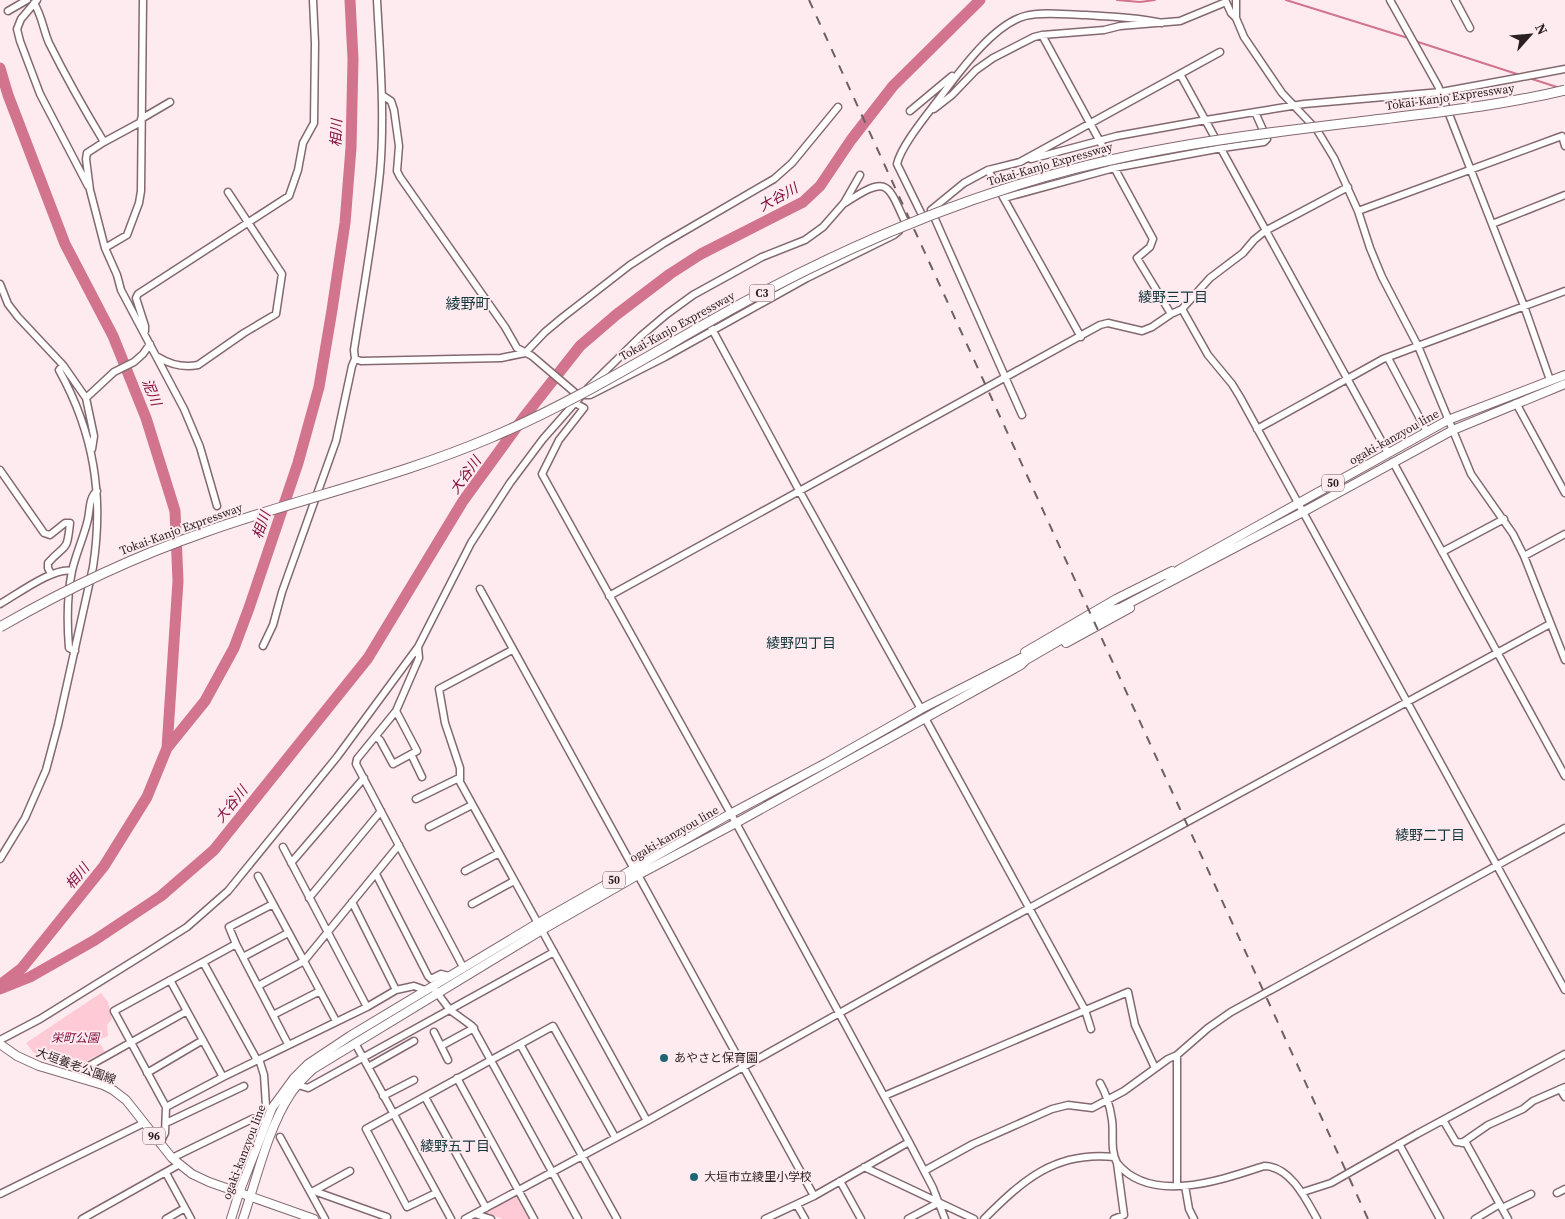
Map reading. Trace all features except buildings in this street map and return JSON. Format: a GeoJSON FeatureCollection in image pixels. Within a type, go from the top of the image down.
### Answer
{"type":"FeatureCollection","features":[{"type":"Feature","properties":{"kind":"highway","name":"Tokai-Kanjo Expressway"},"geometry":{"type":"LineString","coordinates":[[0,627],[79,585],[162,547],[249,517],[404,471],[496,436],[597,385],[822,262],[874,238],[980,197],[1077,168],[1170,147],[1260,133],[1467,108],[1565,90]]}},
{"type":"Feature","properties":{"kind":"main road","name":"ogaki-kanzyou line"},"geometry":{"type":"LineString","coordinates":[[1181,572],[1297,503],[1448,420],[1565,375]]}},
{"type":"Feature","properties":{"kind":"main road","name":"ogaki-kanzyou line"},"geometry":{"type":"LineString","coordinates":[[231,1219],[266,1122],[283,1091],[308,1064],[350,1036],[463,967],[636,872],[730,814],[826,763],[921,709],[1019,661],[1026,660],[1079,630],[1119,604],[1174,574],[1303,512],[1453,430],[1565,384]]}},
{"type":"Feature","properties":{"kind":"main road"},"geometry":{"type":"LineString","coordinates":[[1173,571],[1181,572],[1178,580],[1098,626],[1028,663],[1019,661],[1075,622],[1116,599],[1173,571]]}},
{"type":"Feature","properties":{"kind":"main road","name":"ogaki-kanzyou line"},"geometry":{"type":"LineString","coordinates":[[636,872],[736,823],[925,718],[1019,661]]}},
{"type":"Feature","properties":{"kind":"main road","name":"ogaki-kanzyou line"},"geometry":{"type":"LineString","coordinates":[[243,1219],[273,1128],[290,1095],[313,1069],[437,994],[540,926]]}},
{"type":"Feature","properties":{"kind":"main road","name":"大垣養老公園線"},"geometry":{"type":"LineString","coordinates":[[0,1042],[17,1056],[39,1066],[103,1085],[113,1090],[126,1100],[172,1158],[192,1174],[239,1193],[314,1219]]}},
{"type":"Feature","properties":{"kind":"street"},"geometry":{"type":"LineString","coordinates":[[8,11],[27,0]]}},
{"type":"Feature","properties":{"kind":"street"},"geometry":{"type":"LineString","coordinates":[[105,248],[127,235],[139,203],[141,191],[143,0]]}},
{"type":"Feature","properties":{"kind":"street"},"geometry":{"type":"LineString","coordinates":[[145,333],[145,326],[136,298],[138,294],[289,196],[298,170],[303,143],[314,123],[315,43],[313,0]]}},
{"type":"Feature","properties":{"kind":"street"},"geometry":{"type":"LineString","coordinates":[[263,646],[336,441],[355,359],[354,350],[380,171],[382,95],[377,0]]}},
{"type":"Feature","properties":{"kind":"street"},"geometry":{"type":"LineString","coordinates":[[1236,0],[1236,18],[1244,37],[1264,68],[1294,106],[1317,130],[1348,187],[1382,277],[1418,346],[1471,474],[1504,518],[1524,556],[1565,660]]}},
{"type":"Feature","properties":{"kind":"street"},"geometry":{"type":"LineString","coordinates":[[1390,0],[1440,92],[1524,306],[1550,380]]}},
{"type":"Feature","properties":{"kind":"street"},"geometry":{"type":"LineString","coordinates":[[1455,0],[1470,28]]}},
{"type":"Feature","properties":{"kind":"street"},"geometry":{"type":"LineString","coordinates":[[90,190],[40,94],[20,41],[17,30],[21,19],[36,2],[42,18],[43,28],[67,80],[104,142]]}},
{"type":"Feature","properties":{"kind":"street"},"geometry":{"type":"LineString","coordinates":[[925,116],[952,95],[976,70],[993,58],[1034,37],[1104,30],[1120,26],[1180,21],[1226,2],[1231,14],[1236,18]]}},
{"type":"Feature","properties":{"kind":"street"},"geometry":{"type":"LineString","coordinates":[[922,215],[898,164],[899,156],[925,116],[961,69],[974,54],[1005,26],[1025,16],[1045,14],[1135,18],[1162,23]]}},
{"type":"Feature","properties":{"kind":"street"},"geometry":{"type":"LineString","coordinates":[[1042,35],[1153,239],[1150,247],[1137,258],[1171,314]]}},
{"type":"Feature","properties":{"kind":"street"},"geometry":{"type":"LineString","coordinates":[[1020,162],[1220,52]]}},
{"type":"Feature","properties":{"kind":"street"},"geometry":{"type":"LineString","coordinates":[[910,111],[961,69]]}},
{"type":"Feature","properties":{"kind":"street"},"geometry":{"type":"LineString","coordinates":[[579,398],[590,395],[712,331],[807,278],[894,235],[906,224],[931,210],[964,183],[988,170],[1099,141],[1206,120],[1294,106],[1440,92],[1565,69]]}},
{"type":"Feature","properties":{"kind":"street"},"geometry":{"type":"LineString","coordinates":[[1180,74],[1388,453]]}},
{"type":"Feature","properties":{"kind":"street"},"geometry":{"type":"LineString","coordinates":[[382,95],[391,101],[394,110],[399,146],[396,171],[505,327],[517,348],[574,392],[579,398],[584,408],[559,440],[542,474],[840,1014],[933,1188],[945,1219]]}},
{"type":"Feature","properties":{"kind":"street"},"geometry":{"type":"LineString","coordinates":[[170,102],[87,153],[86,159],[90,190],[105,248],[117,275],[120,290],[145,333],[184,409],[200,447],[217,506]]}},
{"type":"Feature","properties":{"kind":"street"},"geometry":{"type":"LineString","coordinates":[[355,359],[361,361],[501,358],[528,355],[545,332],[630,265],[774,179],[792,163],[838,107]]}},
{"type":"Feature","properties":{"kind":"street"},"geometry":{"type":"LineString","coordinates":[[1004,198],[1114,168],[1264,142],[1267,139],[1254,112]]}},
{"type":"Feature","properties":{"kind":"street"},"geometry":{"type":"LineString","coordinates":[[1358,211],[1562,136],[1565,146]]}},
{"type":"Feature","properties":{"kind":"street"},"geometry":{"type":"LineString","coordinates":[[988,170],[1081,337]]}},
{"type":"Feature","properties":{"kind":"street"},"geometry":{"type":"LineString","coordinates":[[0,1042],[187,927],[228,891],[337,757],[418,647],[471,543],[537,446],[579,398],[627,349],[667,314],[693,295],[762,257],[805,240],[823,227],[844,203],[860,175]]}},
{"type":"Feature","properties":{"kind":"street"},"geometry":{"type":"LineString","coordinates":[[844,203],[869,188],[886,187],[893,196],[906,224]]}},
{"type":"Feature","properties":{"kind":"street"},"geometry":{"type":"LineString","coordinates":[[609,596],[1100,325],[1108,323],[1142,331],[1152,328],[1171,314],[1182,309],[1210,278],[1243,253],[1254,240],[1266,231],[1348,187]]}},
{"type":"Feature","properties":{"kind":"street"},"geometry":{"type":"LineString","coordinates":[[157,356],[170,364],[190,367],[198,365],[244,333],[276,314],[282,274],[228,192]]}},
{"type":"Feature","properties":{"kind":"street"},"geometry":{"type":"LineString","coordinates":[[1492,224],[1565,195]]}},
{"type":"Feature","properties":{"kind":"street"},"geometry":{"type":"LineString","coordinates":[[931,210],[1022,415]]}},
{"type":"Feature","properties":{"kind":"street"},"geometry":{"type":"LineString","coordinates":[[0,284],[8,304],[63,365],[86,398],[94,436],[92,452]]}},
{"type":"Feature","properties":{"kind":"street"},"geometry":{"type":"LineString","coordinates":[[1257,429],[1388,358],[1565,291]]}},
{"type":"Feature","properties":{"kind":"street"},"geometry":{"type":"LineString","coordinates":[[1182,309],[1208,355],[1232,384],[1565,990]]}},
{"type":"Feature","properties":{"kind":"street"},"geometry":{"type":"LineString","coordinates":[[706,318],[921,709]]}},
{"type":"Feature","properties":{"kind":"street"},"geometry":{"type":"LineString","coordinates":[[86,398],[114,372],[134,362],[150,344]]}},
{"type":"Feature","properties":{"kind":"street"},"geometry":{"type":"LineString","coordinates":[[1388,358],[1427,432]]}},
{"type":"Feature","properties":{"kind":"street"},"geometry":{"type":"LineString","coordinates":[[0,859],[25,818],[46,770],[94,567],[97,543],[98,491],[92,452],[83,419],[60,370],[63,365]]}},
{"type":"Feature","properties":{"kind":"street"},"geometry":{"type":"LineString","coordinates":[[1516,403],[1565,493]]}},
{"type":"Feature","properties":{"kind":"street"},"geometry":{"type":"LineString","coordinates":[[1393,462],[1565,776]]}},
{"type":"Feature","properties":{"kind":"street"},"geometry":{"type":"LineString","coordinates":[[0,470],[44,533],[50,535],[65,523],[70,523],[69,542],[66,548],[48,563],[51,574]]}},
{"type":"Feature","properties":{"kind":"street"},"geometry":{"type":"LineString","coordinates":[[74,651],[70,648],[68,620],[72,571],[88,520],[93,495],[98,491]]}},
{"type":"Feature","properties":{"kind":"street"},"geometry":{"type":"LineString","coordinates":[[1442,552],[1504,518]]}},
{"type":"Feature","properties":{"kind":"street"},"geometry":{"type":"LineString","coordinates":[[1524,556],[1565,534]]}},
{"type":"Feature","properties":{"kind":"street"},"geometry":{"type":"LineString","coordinates":[[0,604],[51,574],[66,569],[72,571]]}},
{"type":"Feature","properties":{"kind":"street"},"geometry":{"type":"LineString","coordinates":[[480,589],[814,1196]]}},
{"type":"Feature","properties":{"kind":"street"},"geometry":{"type":"LineString","coordinates":[[465,1219],[744,1068],[1030,908],[1550,624]]}},
{"type":"Feature","properties":{"kind":"street"},"geometry":{"type":"LineString","coordinates":[[418,647],[419,658],[396,711],[357,759],[356,764],[463,967]]}},
{"type":"Feature","properties":{"kind":"street"},"geometry":{"type":"LineString","coordinates":[[512,650],[439,689],[445,722],[460,768],[460,782],[647,1121]]}},
{"type":"Feature","properties":{"kind":"street"},"geometry":{"type":"LineString","coordinates":[[376,737],[380,740],[393,764],[417,751],[396,711]]}},
{"type":"Feature","properties":{"kind":"street"},"geometry":{"type":"LineString","coordinates":[[925,718],[1085,1010],[1091,1029]]}},
{"type":"Feature","properties":{"kind":"street"},"geometry":{"type":"LineString","coordinates":[[411,754],[422,777]]}},
{"type":"Feature","properties":{"kind":"street"},"geometry":{"type":"LineString","coordinates":[[291,863],[364,778]]}},
{"type":"Feature","properties":{"kind":"street"},"geometry":{"type":"LineString","coordinates":[[416,799],[460,778]]}},
{"type":"Feature","properties":{"kind":"street"},"geometry":{"type":"LineString","coordinates":[[429,827],[472,805]]}},
{"type":"Feature","properties":{"kind":"street"},"geometry":{"type":"LineString","coordinates":[[309,898],[381,811]]}},
{"type":"Feature","properties":{"kind":"street"},"geometry":{"type":"LineString","coordinates":[[924,1171],[973,1144],[1052,1109],[1068,1105],[1092,1108],[1109,1099],[1168,1059],[1177,1055],[1208,1028],[1231,1012],[1496,864],[1565,828]]}},
{"type":"Feature","properties":{"kind":"street"},"geometry":{"type":"LineString","coordinates":[[258,986],[304,961],[399,845]]}},
{"type":"Feature","properties":{"kind":"street"},"geometry":{"type":"LineString","coordinates":[[283,847],[367,1007]]}},
{"type":"Feature","properties":{"kind":"street"},"geometry":{"type":"LineString","coordinates":[[465,872],[499,853]]}},
{"type":"Feature","properties":{"kind":"street"},"geometry":{"type":"LineString","coordinates":[[376,874],[428,976],[432,978],[441,974],[449,976]]}},
{"type":"Feature","properties":{"kind":"street"},"geometry":{"type":"LineString","coordinates":[[258,876],[336,1022]]}},
{"type":"Feature","properties":{"kind":"street"},"geometry":{"type":"LineString","coordinates":[[472,904],[514,881]]}},
{"type":"Feature","properties":{"kind":"street"},"geometry":{"type":"LineString","coordinates":[[352,902],[396,990]]}},
{"type":"Feature","properties":{"kind":"street"},"geometry":{"type":"LineString","coordinates":[[273,904],[228,928],[288,1044]]}},
{"type":"Feature","properties":{"kind":"street"},"geometry":{"type":"LineString","coordinates":[[242,957],[288,933]]}},
{"type":"Feature","properties":{"kind":"street"},"geometry":{"type":"LineString","coordinates":[[160,1143],[165,1133],[166,1106],[114,1011],[236,944]]}},
{"type":"Feature","properties":{"kind":"street"},"geometry":{"type":"LineString","coordinates":[[298,1085],[308,1088],[554,952]]}},
{"type":"Feature","properties":{"kind":"street"},"geometry":{"type":"LineString","coordinates":[[203,962],[258,1060],[264,1075],[266,1106]]}},
{"type":"Feature","properties":{"kind":"street"},"geometry":{"type":"LineString","coordinates":[[170,980],[223,1077]]}},
{"type":"Feature","properties":{"kind":"street"},"geometry":{"type":"LineString","coordinates":[[166,1106],[288,1044],[367,1007],[396,990],[414,986],[428,988],[437,994],[450,1010],[465,1019],[474,1028],[578,1219]]}},
{"type":"Feature","properties":{"kind":"street"},"geometry":{"type":"LineString","coordinates":[[273,1016],[320,991]]}},
{"type":"Feature","properties":{"kind":"street"},"geometry":{"type":"LineString","coordinates":[[884,1096],[1128,992],[1135,1024],[1155,1068]]}},
{"type":"Feature","properties":{"kind":"street"},"geometry":{"type":"LineString","coordinates":[[87,1067],[187,1011]]}},
{"type":"Feature","properties":{"kind":"street"},"geometry":{"type":"LineString","coordinates":[[436,1192],[408,1207],[366,1129],[553,1026],[615,1137]]}},
{"type":"Feature","properties":{"kind":"street"},"geometry":{"type":"LineString","coordinates":[[441,1046],[474,1028]]}},
{"type":"Feature","properties":{"kind":"street"},"geometry":{"type":"LineString","coordinates":[[434,1032],[448,1060]]}},
{"type":"Feature","properties":{"kind":"street"},"geometry":{"type":"LineString","coordinates":[[147,1073],[203,1040]]}},
{"type":"Feature","properties":{"kind":"street"},"geometry":{"type":"LineString","coordinates":[[368,1067],[414,1041]]}},
{"type":"Feature","properties":{"kind":"street"},"geometry":{"type":"LineString","coordinates":[[355,1043],[451,1219]]}},
{"type":"Feature","properties":{"kind":"street"},"geometry":{"type":"LineString","coordinates":[[520,1044],[617,1219]]}},
{"type":"Feature","properties":{"kind":"street"},"geometry":{"type":"LineString","coordinates":[[1303,1192],[1331,1183],[1565,1054]]}},
{"type":"Feature","properties":{"kind":"street"},"geometry":{"type":"LineString","coordinates":[[1177,1055],[1181,1186],[1194,1219]]}},
{"type":"Feature","properties":{"kind":"street"},"geometry":{"type":"LineString","coordinates":[[458,1078],[534,1219]]}},
{"type":"Feature","properties":{"kind":"street"},"geometry":{"type":"LineString","coordinates":[[383,1096],[414,1080]]}},
{"type":"Feature","properties":{"kind":"street"},"geometry":{"type":"LineString","coordinates":[[1100,1082],[1109,1099],[1115,1160],[1124,1215],[1114,1219]]}},
{"type":"Feature","properties":{"kind":"street"},"geometry":{"type":"LineString","coordinates":[[166,1123],[244,1086]]}},
{"type":"Feature","properties":{"kind":"street"},"geometry":{"type":"LineString","coordinates":[[1462,1143],[1488,1125],[1523,1109],[1533,1101],[1563,1088],[1565,1097]]}},
{"type":"Feature","properties":{"kind":"street"},"geometry":{"type":"LineString","coordinates":[[425,1096],[486,1208]]}},
{"type":"Feature","properties":{"kind":"street"},"geometry":{"type":"LineString","coordinates":[[172,1158],[252,1119],[258,1118],[266,1122]]}},
{"type":"Feature","properties":{"kind":"street"},"geometry":{"type":"LineString","coordinates":[[1444,1120],[1456,1142],[1466,1144],[1508,1219]]}},
{"type":"Feature","properties":{"kind":"street"},"geometry":{"type":"LineString","coordinates":[[0,1194],[144,1123]]}},
{"type":"Feature","properties":{"kind":"street"},"geometry":{"type":"LineString","coordinates":[[280,1137],[312,1192],[325,1219]]}},
{"type":"Feature","properties":{"kind":"street"},"geometry":{"type":"LineString","coordinates":[[765,1219],[814,1196],[909,1142]]}},
{"type":"Feature","properties":{"kind":"street"},"geometry":{"type":"LineString","coordinates":[[1399,1144],[1440,1219]]}},
{"type":"Feature","properties":{"kind":"street"},"geometry":{"type":"LineString","coordinates":[[984,1219],[1040,1170],[1054,1163],[1090,1156],[1115,1160],[1130,1175],[1145,1183],[1159,1186],[1181,1186],[1270,1166],[1279,1170],[1303,1192],[1317,1219]]}},
{"type":"Feature","properties":{"kind":"street"},"geometry":{"type":"LineString","coordinates":[[82,1219],[180,1164]]}},
{"type":"Feature","properties":{"kind":"street"},"geometry":{"type":"LineString","coordinates":[[864,1167],[938,1203]]}},
{"type":"Feature","properties":{"kind":"street"},"geometry":{"type":"LineString","coordinates":[[312,1192],[350,1171]]}},
{"type":"Feature","properties":{"kind":"street"},"geometry":{"type":"LineString","coordinates":[[166,1173],[191,1219]]}},
{"type":"Feature","properties":{"kind":"street"},"geometry":{"type":"LineString","coordinates":[[840,1181],[861,1219]]}},
{"type":"Feature","properties":{"kind":"street"},"geometry":{"type":"LineString","coordinates":[[1557,1193],[1565,1189]]}},
{"type":"Feature","properties":{"kind":"street"},"geometry":{"type":"LineString","coordinates":[[312,1192],[387,1217]]}},
{"type":"Feature","properties":{"kind":"street"},"geometry":{"type":"LineString","coordinates":[[1475,1219],[1531,1194]]}},
{"type":"Feature","properties":{"kind":"street"},"geometry":{"type":"LineString","coordinates":[[908,1219],[942,1202],[974,1219]]}},
{"type":"Feature","properties":{"kind":"street"},"geometry":{"type":"LineString","coordinates":[[797,1205],[805,1219]]}},
{"type":"Feature","properties":{"kind":"street"},"geometry":{"type":"LineString","coordinates":[[166,1219],[185,1208]]}},
{"type":"Feature","properties":{"kind":"street"},"geometry":{"type":"LineString","coordinates":[[475,1214],[491,1219]]}},
{"type":"Feature","properties":{"kind":"green space","name":"栄町公園"},"geometry":{"type":"Polygon","coordinates":[[[101,993],[108,1002],[112,1019],[107,1025],[108,1036],[98,1040],[105,1052],[82,1063],[34,1053],[26,1043],[101,993]]]}},
{"type":"Feature","properties":{"kind":"green space"},"geometry":{"type":"Polygon","coordinates":[[[516,1194],[530,1219],[503,1219],[484,1212],[516,1194]]]}},
{"type":"Feature","properties":{"kind":"waterway","name":"相川"},"geometry":{"type":"LineString","coordinates":[[0,985],[22,968],[104,866],[147,797],[167,748],[205,701],[234,648],[249,608],[298,463],[319,387],[332,310],[345,223],[351,148],[353,59],[350,0]]}},
{"type":"Feature","properties":{"kind":"waterway","name":"大谷川"},"geometry":{"type":"LineString","coordinates":[[0,989],[30,977],[95,940],[161,896],[214,850],[368,658],[463,501],[524,417],[580,346],[616,315],[670,274],[701,254],[803,202],[820,186],[851,140],[893,86],[980,0]]}},
{"type":"Feature","properties":{"kind":"waterway"},"geometry":{"type":"LineString","coordinates":[[1117,0],[1140,2],[1155,0]]}},
{"type":"Feature","properties":{"kind":"waterway"},"geometry":{"type":"LineString","coordinates":[[1286,0],[1408,38]]}},
{"type":"Feature","properties":{"kind":"waterway"},"geometry":{"type":"LineString","coordinates":[[1415,41],[1520,75]]}},
{"type":"Feature","properties":{"kind":"waterway","name":"泥川"},"geometry":{"type":"LineString","coordinates":[[0,68],[8,95],[65,244],[113,336],[146,418],[175,511],[178,581],[167,748]]}},
{"type":"Feature","properties":{"kind":"waterway"},"geometry":{"type":"LineString","coordinates":[[1529,78],[1560,88]]}},
{"type":"Feature","properties":{"kind":"railway"},"geometry":{"type":"LineString","coordinates":[[809,0],[1368,1219]]}},
{"type":"Feature","properties":{"kind":"place","name":"あやさと保育園"},"geometry":{"type":"Point","coordinates":[664,1058]}},
{"type":"Feature","properties":{"kind":"place","name":"大垣市立綾里小学校"},"geometry":{"type":"Point","coordinates":[694,1177]}},
{"type":"Feature","properties":{"kind":"district","name":"綾野三丁目"},"geometry":{"type":"Point","coordinates":[1173,297]}},
{"type":"Feature","properties":{"kind":"district","name":"綾野町"},"geometry":{"type":"Point","coordinates":[468,304]}},
{"type":"Feature","properties":{"kind":"district","name":"綾野四丁目"},"geometry":{"type":"Point","coordinates":[801,643]}},
{"type":"Feature","properties":{"kind":"district","name":"綾野二丁目"},"geometry":{"type":"Point","coordinates":[1430,835]}},
{"type":"Feature","properties":{"kind":"district","name":"綾野五丁目"},"geometry":{"type":"Point","coordinates":[455,1146]}}]}
